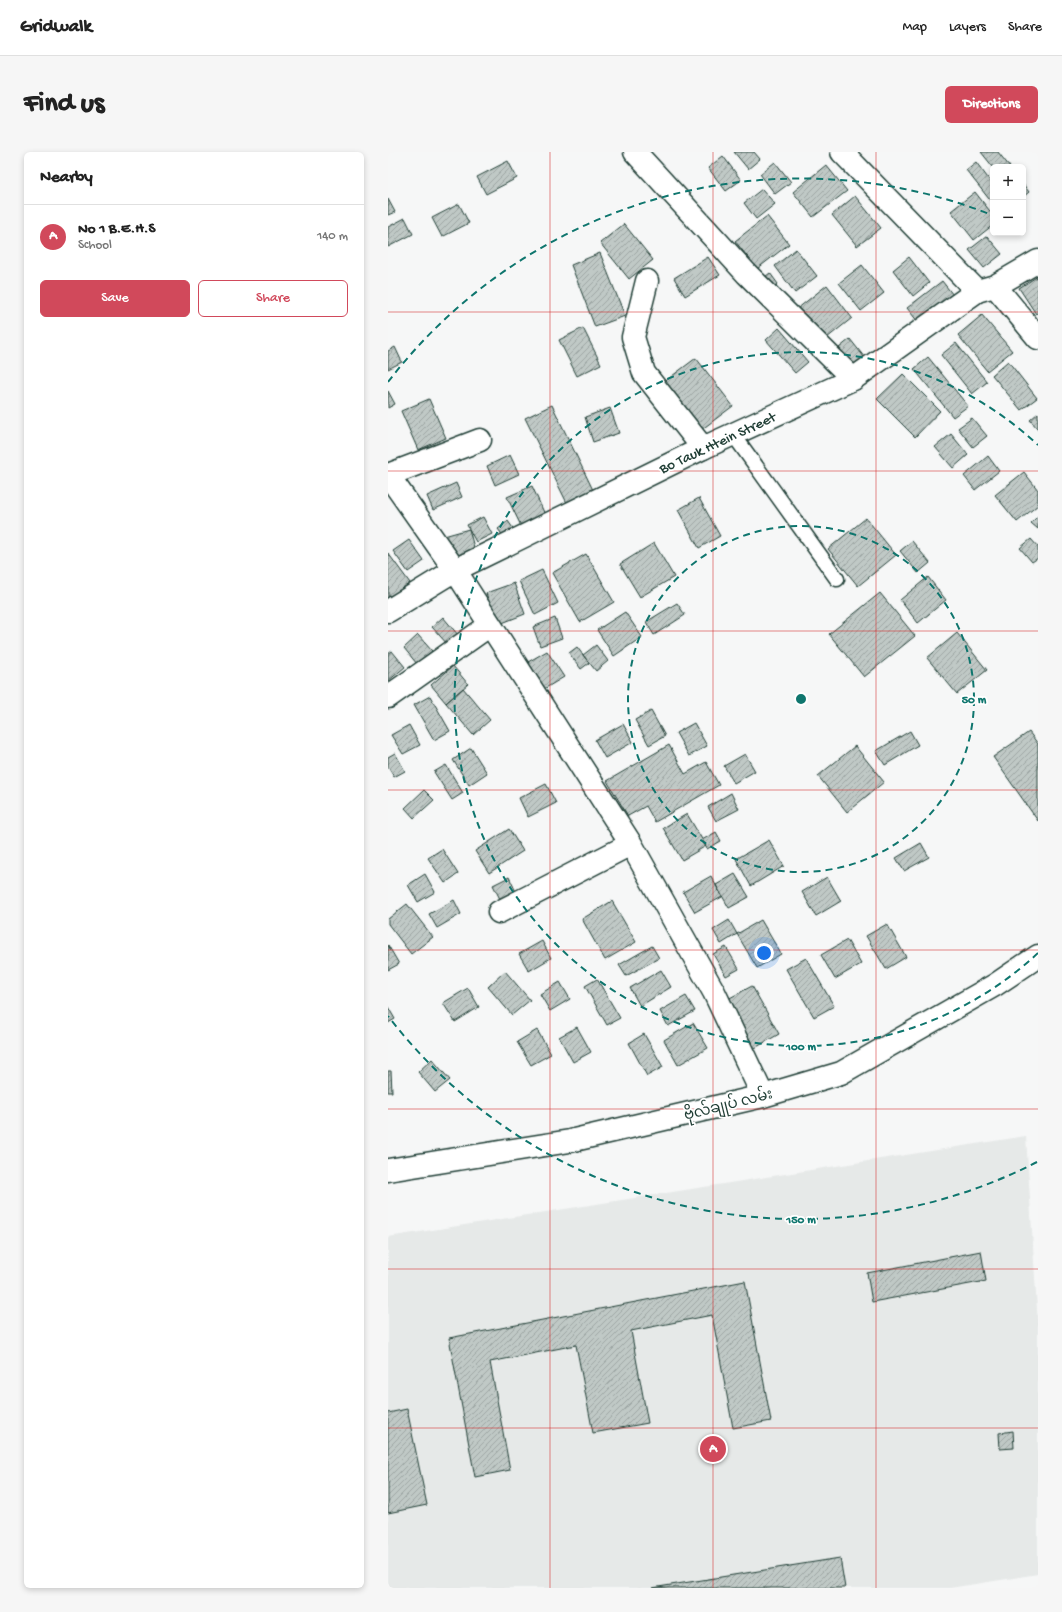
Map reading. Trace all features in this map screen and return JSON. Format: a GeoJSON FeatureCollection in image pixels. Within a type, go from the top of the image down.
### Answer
{"type":"FeatureCollection","features":[{"type":"Feature","properties":{"kind":"street"},"geometry":{"type":"LineString","coordinates":[[635,152],[748,274],[853,379]]}},
{"type":"Feature","properties":{"kind":"street"},"geometry":{"type":"LineString","coordinates":[[842,152],[1038,338]]}},
{"type":"Feature","properties":{"kind":"street","name":"Bo Tauk Htein Street"},"geometry":{"type":"LineString","coordinates":[[388,611],[455,570],[703,448],[853,379],[986,289],[1038,261]]}},
{"type":"Feature","properties":{"kind":"street"},"geometry":{"type":"LineString","coordinates":[[647,281],[633,337],[644,374],[703,448]]}},
{"type":"Feature","properties":{"kind":"street"},"geometry":{"type":"LineString","coordinates":[[480,440],[388,475],[455,570],[631,844],[714,992],[763,1096]]}},
{"type":"Feature","properties":{"kind":"street"},"geometry":{"type":"LineString","coordinates":[[388,697],[490,625]]}},
{"type":"Feature","properties":{"kind":"street"},"geometry":{"type":"LineString","coordinates":[[499,912],[631,844]]}},
{"type":"Feature","properties":{"kind":"street","name":"ဗိုလ်ချုပ် လမ်း"},"geometry":{"type":"LineString","coordinates":[[388,1170],[570,1141],[763,1096],[841,1073],[995,984],[1038,956]]}},
{"type":"Feature","properties":{"kind":"lane"},"geometry":{"type":"LineString","coordinates":[[733,434],[837,579]]}},
{"type":"Feature","properties":{"kind":"shaded area"},"geometry":{"type":"Polygon","coordinates":[[[1026,1136],[1038,1325],[1038,1574],[950,1588],[388,1588],[388,1237],[1026,1136]]]}},
{"type":"Feature","properties":{"kind":"building"},"geometry":{"type":"Polygon","coordinates":[[[734,152],[754,152],[760,159],[748,169],[734,152]]]}},
{"type":"Feature","properties":{"kind":"building"},"geometry":{"type":"Polygon","coordinates":[[[981,152],[998,152],[1008,164],[991,164],[981,152]]]}},
{"type":"Feature","properties":{"kind":"building"},"geometry":{"type":"Polygon","coordinates":[[[723,156],[741,180],[726,191],[708,168],[723,156]]]}},
{"type":"Feature","properties":{"kind":"building"},"geometry":{"type":"Polygon","coordinates":[[[508,161],[517,178],[486,194],[477,177],[508,161]]]}},
{"type":"Feature","properties":{"kind":"building"},"geometry":{"type":"Polygon","coordinates":[[[775,162],[791,182],[775,194],[760,174],[775,162]]]}},
{"type":"Feature","properties":{"kind":"building"},"geometry":{"type":"Polygon","coordinates":[[[976,162],[990,181],[990,200],[966,170],[976,162]]]}},
{"type":"Feature","properties":{"kind":"building"},"geometry":{"type":"Polygon","coordinates":[[[826,165],[847,191],[813,217],[793,192],[826,165]]]}},
{"type":"Feature","properties":{"kind":"building"},"geometry":{"type":"Polygon","coordinates":[[[762,189],[775,204],[756,219],[744,203],[762,189]]]}},
{"type":"Feature","properties":{"kind":"building"},"geometry":{"type":"Polygon","coordinates":[[[975,192],[990,211],[990,227],[974,240],[951,211],[975,192]]]}},
{"type":"Feature","properties":{"kind":"building"},"geometry":{"type":"Polygon","coordinates":[[[855,196],[881,228],[857,246],[832,215],[855,196]]]}},
{"type":"Feature","properties":{"kind":"building"},"geometry":{"type":"Polygon","coordinates":[[[388,199],[395,212],[388,215],[388,199]]]}},
{"type":"Feature","properties":{"kind":"building"},"geometry":{"type":"Polygon","coordinates":[[[459,204],[469,223],[442,237],[432,218],[459,204]]]}},
{"type":"Feature","properties":{"kind":"building"},"geometry":{"type":"Polygon","coordinates":[[[767,216],[789,244],[757,269],[735,241],[767,216]]]}},
{"type":"Feature","properties":{"kind":"building"},"geometry":{"type":"Polygon","coordinates":[[[405,218],[413,234],[388,247],[388,227],[405,218]]]}},
{"type":"Feature","properties":{"kind":"building"},"geometry":{"type":"Polygon","coordinates":[[[624,224],[653,260],[629,279],[600,243],[624,224]]]}},
{"type":"Feature","properties":{"kind":"building"},"geometry":{"type":"Polygon","coordinates":[[[987,236],[1002,254],[984,268],[969,250],[987,236]]]}},
{"type":"Feature","properties":{"kind":"building"},"geometry":{"type":"Polygon","coordinates":[[[796,249],[817,276],[795,293],[775,266],[796,249]]]}},
{"type":"Feature","properties":{"kind":"building"},"geometry":{"type":"Polygon","coordinates":[[[600,253],[625,316],[595,327],[571,265],[600,253]]]}},
{"type":"Feature","properties":{"kind":"building"},"geometry":{"type":"Polygon","coordinates":[[[708,257],[720,275],[685,296],[674,278],[708,257]]]}},
{"type":"Feature","properties":{"kind":"building"},"geometry":{"type":"Polygon","coordinates":[[[909,257],[929,283],[913,296],[893,270],[909,257]]]}},
{"type":"Feature","properties":{"kind":"building"},"geometry":{"type":"Polygon","coordinates":[[[862,265],[884,293],[861,311],[839,283],[862,265]]]}},
{"type":"Feature","properties":{"kind":"building"},"geometry":{"type":"Polygon","coordinates":[[[770,273],[778,284],[770,291],[761,280],[770,273]]]}},
{"type":"Feature","properties":{"kind":"building"},"geometry":{"type":"Polygon","coordinates":[[[1038,276],[1038,312],[1036,314],[1019,288],[1038,276]]]}},
{"type":"Feature","properties":{"kind":"building"},"geometry":{"type":"Polygon","coordinates":[[[942,281],[953,295],[918,322],[907,308],[942,281]]]}},
{"type":"Feature","properties":{"kind":"building"},"geometry":{"type":"Polygon","coordinates":[[[827,285],[852,318],[822,342],[797,309],[827,285]]]}},
{"type":"Feature","properties":{"kind":"building"},"geometry":{"type":"Polygon","coordinates":[[[982,315],[1012,351],[987,371],[958,335],[982,315]]]}},
{"type":"Feature","properties":{"kind":"building"},"geometry":{"type":"Polygon","coordinates":[[[583,328],[601,364],[577,376],[559,340],[583,328]]]}},
{"type":"Feature","properties":{"kind":"building"},"geometry":{"type":"Polygon","coordinates":[[[779,328],[808,362],[795,373],[766,340],[779,328]]]}},
{"type":"Feature","properties":{"kind":"building"},"geometry":{"type":"Polygon","coordinates":[[[850,339],[865,358],[853,367],[839,348],[850,339]]]}},
{"type":"Feature","properties":{"kind":"building"},"geometry":{"type":"Polygon","coordinates":[[[956,343],[987,382],[972,394],[941,355],[956,343]]]}},
{"type":"Feature","properties":{"kind":"building"},"geometry":{"type":"Polygon","coordinates":[[[395,347],[402,362],[388,369],[388,351],[395,347]]]}},
{"type":"Feature","properties":{"kind":"building"},"geometry":{"type":"Polygon","coordinates":[[[928,357],[968,406],[953,417],[914,369],[928,357]]]}},
{"type":"Feature","properties":{"kind":"building"},"geometry":{"type":"Polygon","coordinates":[[[696,358],[733,406],[701,430],[664,382],[696,358]]]}},
{"type":"Feature","properties":{"kind":"building"},"geometry":{"type":"Polygon","coordinates":[[[1008,361],[1037,398],[1021,410],[992,375],[1008,361]]]}},
{"type":"Feature","properties":{"kind":"building"},"geometry":{"type":"Polygon","coordinates":[[[903,374],[940,411],[915,437],[877,399],[903,374]]]}},
{"type":"Feature","properties":{"kind":"building"},"geometry":{"type":"Polygon","coordinates":[[[388,391],[395,404],[388,408],[388,391]]]}},
{"type":"Feature","properties":{"kind":"building"},"geometry":{"type":"Polygon","coordinates":[[[429,399],[446,438],[418,450],[401,411],[429,399]]]}},
{"type":"Feature","properties":{"kind":"building"},"geometry":{"type":"Polygon","coordinates":[[[552,405],[593,490],[567,503],[525,418],[552,405]]]}},
{"type":"Feature","properties":{"kind":"building"},"geometry":{"type":"Polygon","coordinates":[[[610,408],[619,433],[593,442],[585,417],[610,408]]]}},
{"type":"Feature","properties":{"kind":"building"},"geometry":{"type":"Polygon","coordinates":[[[1038,413],[1038,429],[1030,420],[1038,413]]]}},
{"type":"Feature","properties":{"kind":"building"},"geometry":{"type":"Polygon","coordinates":[[[972,418],[987,436],[973,447],[958,428],[972,418]]]}},
{"type":"Feature","properties":{"kind":"building"},"geometry":{"type":"Polygon","coordinates":[[[951,434],[968,455],[953,468],[935,447],[951,434]]]}},
{"type":"Feature","properties":{"kind":"building"},"geometry":{"type":"Polygon","coordinates":[[[510,455],[519,474],[495,485],[487,466],[510,455]]]}},
{"type":"Feature","properties":{"kind":"building"},"geometry":{"type":"Polygon","coordinates":[[[988,456],[999,471],[975,490],[964,476],[988,456]]]}},
{"type":"Feature","properties":{"kind":"building"},"geometry":{"type":"Polygon","coordinates":[[[1024,472],[1038,490],[1038,505],[1017,522],[995,495],[1024,472]]]}},
{"type":"Feature","properties":{"kind":"building"},"geometry":{"type":"Polygon","coordinates":[[[456,483],[462,497],[433,510],[427,496],[456,483]]]}},
{"type":"Feature","properties":{"kind":"building"},"geometry":{"type":"Polygon","coordinates":[[[532,486],[547,519],[523,530],[507,497],[532,486]]]}},
{"type":"Feature","properties":{"kind":"building"},"geometry":{"type":"Polygon","coordinates":[[[699,498],[720,536],[699,548],[678,510],[699,498]]]}},
{"type":"Feature","properties":{"kind":"building"},"geometry":{"type":"Polygon","coordinates":[[[1038,516],[1038,529],[1031,523],[1038,516]]]}},
{"type":"Feature","properties":{"kind":"building"},"geometry":{"type":"Polygon","coordinates":[[[483,517],[492,534],[476,542],[467,525],[483,517]]]}},
{"type":"Feature","properties":{"kind":"building"},"geometry":{"type":"Polygon","coordinates":[[[866,518],[896,555],[858,586],[828,549],[866,518]]]}},
{"type":"Feature","properties":{"kind":"building"},"geometry":{"type":"Polygon","coordinates":[[[508,521],[517,534],[507,541],[498,529],[508,521]]]}},
{"type":"Feature","properties":{"kind":"building"},"geometry":{"type":"Polygon","coordinates":[[[469,529],[476,555],[451,562],[444,536],[469,529]]]}},
{"type":"Feature","properties":{"kind":"building"},"geometry":{"type":"Polygon","coordinates":[[[1031,539],[1038,547],[1038,558],[1032,562],[1020,548],[1031,539]]]}},
{"type":"Feature","properties":{"kind":"building"},"geometry":{"type":"Polygon","coordinates":[[[409,540],[424,561],[408,572],[393,551],[409,540]]]}},
{"type":"Feature","properties":{"kind":"building"},"geometry":{"type":"Polygon","coordinates":[[[912,541],[930,563],[918,573],[900,551],[912,541]]]}},
{"type":"Feature","properties":{"kind":"building"},"geometry":{"type":"Polygon","coordinates":[[[654,543],[674,577],[640,597],[620,564],[654,543]]]}},
{"type":"Feature","properties":{"kind":"building"},"geometry":{"type":"Polygon","coordinates":[[[388,553],[410,583],[388,599],[388,553]]]}},
{"type":"Feature","properties":{"kind":"building"},"geometry":{"type":"Polygon","coordinates":[[[586,554],[614,602],[580,622],[552,573],[586,554]]]}},
{"type":"Feature","properties":{"kind":"building"},"geometry":{"type":"Polygon","coordinates":[[[542,570],[558,603],[535,615],[519,581],[542,570]]]}},
{"type":"Feature","properties":{"kind":"building"},"geometry":{"type":"Polygon","coordinates":[[[928,577],[946,600],[918,623],[900,600],[928,577]]]}},
{"type":"Feature","properties":{"kind":"building"},"geometry":{"type":"Polygon","coordinates":[[[514,583],[525,614],[497,625],[486,593],[514,583]]]}},
{"type":"Feature","properties":{"kind":"building"},"geometry":{"type":"Polygon","coordinates":[[[880,593],[915,636],[864,677],[829,634],[880,593]]]}},
{"type":"Feature","properties":{"kind":"building"},"geometry":{"type":"Polygon","coordinates":[[[677,603],[685,615],[654,635],[646,622],[677,603]]]}},
{"type":"Feature","properties":{"kind":"building"},"geometry":{"type":"Polygon","coordinates":[[[625,612],[642,637],[614,656],[597,630],[625,612]]]}},
{"type":"Feature","properties":{"kind":"building"},"geometry":{"type":"Polygon","coordinates":[[[443,617],[459,636],[448,645],[432,627],[443,617]]]}},
{"type":"Feature","properties":{"kind":"building"},"geometry":{"type":"Polygon","coordinates":[[[555,618],[562,638],[540,646],[533,627],[555,618]]]}},
{"type":"Feature","properties":{"kind":"building"},"geometry":{"type":"Polygon","coordinates":[[[957,633],[987,670],[957,694],[927,658],[957,633]]]}},
{"type":"Feature","properties":{"kind":"building"},"geometry":{"type":"Polygon","coordinates":[[[418,635],[432,651],[417,664],[404,648],[418,635]]]}},
{"type":"Feature","properties":{"kind":"building"},"geometry":{"type":"Polygon","coordinates":[[[596,645],[608,661],[596,671],[583,655],[596,645]]]}},
{"type":"Feature","properties":{"kind":"building"},"geometry":{"type":"Polygon","coordinates":[[[577,647],[589,663],[581,669],[569,653],[577,647]]]}},
{"type":"Feature","properties":{"kind":"building"},"geometry":{"type":"Polygon","coordinates":[[[392,651],[405,667],[388,681],[388,654],[392,651]]]}},
{"type":"Feature","properties":{"kind":"building"},"geometry":{"type":"Polygon","coordinates":[[[547,651],[564,677],[544,689],[528,662],[547,651]]]}},
{"type":"Feature","properties":{"kind":"building"},"geometry":{"type":"Polygon","coordinates":[[[453,666],[468,684],[446,703],[431,685],[453,666]]]}},
{"type":"Feature","properties":{"kind":"building"},"geometry":{"type":"Polygon","coordinates":[[[463,688],[490,720],[473,735],[446,703],[463,688]]]}},
{"type":"Feature","properties":{"kind":"building"},"geometry":{"type":"Polygon","coordinates":[[[430,696],[450,731],[434,740],[414,705],[430,696]]]}},
{"type":"Feature","properties":{"kind":"building"},"geometry":{"type":"Polygon","coordinates":[[[651,711],[665,736],[649,745],[635,720],[651,711]]]}},
{"type":"Feature","properties":{"kind":"building"},"geometry":{"type":"Polygon","coordinates":[[[694,723],[707,746],[689,756],[676,733],[694,723]]]}},
{"type":"Feature","properties":{"kind":"building"},"geometry":{"type":"Polygon","coordinates":[[[623,724],[633,742],[605,758],[595,740],[623,724]]]}},
{"type":"Feature","properties":{"kind":"building"},"geometry":{"type":"Polygon","coordinates":[[[409,725],[420,745],[403,754],[391,735],[409,725]]]}},
{"type":"Feature","properties":{"kind":"building"},"geometry":{"type":"Polygon","coordinates":[[[910,731],[918,745],[885,765],[876,751],[910,731]]]}},
{"type":"Feature","properties":{"kind":"building"},"geometry":{"type":"Polygon","coordinates":[[[1029,732],[1038,744],[1038,821],[993,757],[1029,732]]]}},
{"type":"Feature","properties":{"kind":"building"},"geometry":{"type":"Polygon","coordinates":[[[669,745],[685,774],[706,762],[719,785],[655,822],[646,806],[628,816],[607,781],[669,745]]]}},
{"type":"Feature","properties":{"kind":"building"},"geometry":{"type":"Polygon","coordinates":[[[855,746],[884,782],[847,812],[818,776],[855,746]]]}},
{"type":"Feature","properties":{"kind":"building"},"geometry":{"type":"Polygon","coordinates":[[[471,748],[487,773],[469,785],[453,760],[471,748]]]}},
{"type":"Feature","properties":{"kind":"building"},"geometry":{"type":"Polygon","coordinates":[[[395,753],[405,771],[394,777],[388,767],[388,757],[395,753]]]}},
{"type":"Feature","properties":{"kind":"building"},"geometry":{"type":"Polygon","coordinates":[[[745,754],[755,771],[734,783],[724,766],[745,754]]]}},
{"type":"Feature","properties":{"kind":"building"},"geometry":{"type":"Polygon","coordinates":[[[446,765],[463,793],[452,800],[434,772],[446,765]]]}},
{"type":"Feature","properties":{"kind":"building"},"geometry":{"type":"Polygon","coordinates":[[[546,784],[556,803],[528,817],[519,798],[546,784]]]}},
{"type":"Feature","properties":{"kind":"building"},"geometry":{"type":"Polygon","coordinates":[[[424,790],[434,800],[414,818],[405,808],[424,790]]]}},
{"type":"Feature","properties":{"kind":"building"},"geometry":{"type":"Polygon","coordinates":[[[731,793],[739,809],[716,821],[708,807],[731,793]]]}},
{"type":"Feature","properties":{"kind":"building"},"geometry":{"type":"Polygon","coordinates":[[[687,814],[706,846],[682,860],[663,828],[687,814]]]}},
{"type":"Feature","properties":{"kind":"building"},"geometry":{"type":"Polygon","coordinates":[[[509,829],[523,851],[489,873],[475,851],[509,829]]]}},
{"type":"Feature","properties":{"kind":"building"},"geometry":{"type":"Polygon","coordinates":[[[716,832],[721,841],[707,849],[702,840],[716,832]]]}},
{"type":"Feature","properties":{"kind":"building"},"geometry":{"type":"Polygon","coordinates":[[[769,840],[784,866],[751,886],[736,859],[769,840]]]}},
{"type":"Feature","properties":{"kind":"building"},"geometry":{"type":"Polygon","coordinates":[[[921,843],[929,857],[904,871],[896,858],[921,843]]]}},
{"type":"Feature","properties":{"kind":"building"},"geometry":{"type":"Polygon","coordinates":[[[442,849],[458,874],[445,883],[428,858],[442,849]]]}},
{"type":"Feature","properties":{"kind":"building"},"geometry":{"type":"Polygon","coordinates":[[[425,874],[435,892],[418,902],[408,885],[425,874]]]}},
{"type":"Feature","properties":{"kind":"building"},"geometry":{"type":"Polygon","coordinates":[[[735,874],[749,897],[729,908],[716,885],[735,874]]]}},
{"type":"Feature","properties":{"kind":"building"},"geometry":{"type":"Polygon","coordinates":[[[711,876],[722,897],[695,912],[683,892],[711,876]]]}},
{"type":"Feature","properties":{"kind":"building"},"geometry":{"type":"Polygon","coordinates":[[[509,877],[518,896],[502,903],[493,885],[509,877]]]}},
{"type":"Feature","properties":{"kind":"building"},"geometry":{"type":"Polygon","coordinates":[[[827,877],[841,901],[816,916],[802,892],[827,877]]]}},
{"type":"Feature","properties":{"kind":"building"},"geometry":{"type":"Polygon","coordinates":[[[454,900],[461,914],[437,928],[429,914],[454,900]]]}},
{"type":"Feature","properties":{"kind":"building"},"geometry":{"type":"Polygon","coordinates":[[[612,901],[636,942],[605,960],[582,919],[612,901]]]}},
{"type":"Feature","properties":{"kind":"building"},"geometry":{"type":"Polygon","coordinates":[[[407,904],[433,937],[411,954],[388,924],[388,919],[407,904]]]}},
{"type":"Feature","properties":{"kind":"building"},"geometry":{"type":"Polygon","coordinates":[[[729,920],[737,934],[721,944],[713,930],[729,920]]]}},
{"type":"Feature","properties":{"kind":"building"},"geometry":{"type":"Polygon","coordinates":[[[761,920],[781,954],[757,968],[737,934],[761,920]]]}},
{"type":"Feature","properties":{"kind":"building"},"geometry":{"type":"Polygon","coordinates":[[[887,924],[906,957],[886,969],[866,936],[887,924]]]}},
{"type":"Feature","properties":{"kind":"building"},"geometry":{"type":"Polygon","coordinates":[[[847,940],[861,964],[835,979],[821,955],[847,940]]]}},
{"type":"Feature","properties":{"kind":"building"},"geometry":{"type":"Polygon","coordinates":[[[542,941],[551,958],[529,971],[519,954],[542,941]]]}},
{"type":"Feature","properties":{"kind":"building"},"geometry":{"type":"Polygon","coordinates":[[[388,945],[399,964],[388,970],[388,945]]]}},
{"type":"Feature","properties":{"kind":"building"},"geometry":{"type":"Polygon","coordinates":[[[652,946],[659,958],[626,976],[619,965],[652,946]]]}},
{"type":"Feature","properties":{"kind":"building"},"geometry":{"type":"Polygon","coordinates":[[[726,947],[739,969],[726,976],[713,954],[726,947]]]}},
{"type":"Feature","properties":{"kind":"building"},"geometry":{"type":"Polygon","coordinates":[[[806,958],[834,1006],[814,1017],[786,969],[806,958]]]}},
{"type":"Feature","properties":{"kind":"building"},"geometry":{"type":"Polygon","coordinates":[[[661,970],[671,987],[640,1006],[630,988],[661,970]]]}},
{"type":"Feature","properties":{"kind":"building"},"geometry":{"type":"Polygon","coordinates":[[[505,971],[530,1000],[512,1015],[488,987],[505,971]]]}},
{"type":"Feature","properties":{"kind":"building"},"geometry":{"type":"Polygon","coordinates":[[[597,979],[620,1018],[607,1025],[585,986],[597,979]]]}},
{"type":"Feature","properties":{"kind":"building"},"geometry":{"type":"Polygon","coordinates":[[[560,982],[570,999],[550,1011],[540,994],[560,982]]]}},
{"type":"Feature","properties":{"kind":"building"},"geometry":{"type":"Polygon","coordinates":[[[752,986],[779,1034],[755,1048],[726,1000],[752,986]]]}},
{"type":"Feature","properties":{"kind":"building"},"geometry":{"type":"Polygon","coordinates":[[[468,988],[479,1007],[455,1022],[443,1003],[468,988]]]}},
{"type":"Feature","properties":{"kind":"building"},"geometry":{"type":"Polygon","coordinates":[[[686,996],[695,1011],[668,1026],[660,1011],[686,996]]]}},
{"type":"Feature","properties":{"kind":"building"},"geometry":{"type":"Polygon","coordinates":[[[388,1007],[395,1019],[388,1023],[388,1007]]]}},
{"type":"Feature","properties":{"kind":"building"},"geometry":{"type":"Polygon","coordinates":[[[693,1023],[708,1048],[678,1065],[664,1040],[693,1023]]]}},
{"type":"Feature","properties":{"kind":"building"},"geometry":{"type":"Polygon","coordinates":[[[577,1027],[591,1052],[573,1062],[559,1037],[577,1027]]]}},
{"type":"Feature","properties":{"kind":"building"},"geometry":{"type":"Polygon","coordinates":[[[537,1030],[551,1054],[531,1065],[517,1042],[537,1030]]]}},
{"type":"Feature","properties":{"kind":"building"},"geometry":{"type":"Polygon","coordinates":[[[644,1034],[663,1067],[647,1076],[629,1043],[644,1034]]]}},
{"type":"Feature","properties":{"kind":"building"},"geometry":{"type":"Polygon","coordinates":[[[432,1059],[450,1080],[435,1092],[418,1072],[432,1059]]]}},
{"type":"Feature","properties":{"kind":"building"},"geometry":{"type":"Polygon","coordinates":[[[388,1071],[391,1071],[392,1092],[388,1092],[388,1071]]]}},
{"type":"Feature","properties":{"kind":"building"},"geometry":{"type":"Polygon","coordinates":[[[981,1251],[986,1281],[872,1302],[867,1273],[981,1251]]]}},
{"type":"Feature","properties":{"kind":"building"},"geometry":{"type":"Polygon","coordinates":[[[745,1281],[771,1421],[733,1428],[712,1315],[631,1331],[648,1423],[593,1433],[576,1345],[490,1362],[510,1470],[475,1477],[449,1338],[745,1281]]]}},
{"type":"Feature","properties":{"kind":"building"},"geometry":{"type":"Polygon","coordinates":[[[407,1409],[427,1505],[388,1513],[388,1413],[407,1409]]]}},
{"type":"Feature","properties":{"kind":"building"},"geometry":{"type":"Polygon","coordinates":[[[1013,1431],[1014,1448],[1000,1449],[999,1433],[1013,1431]]]}},
{"type":"Feature","properties":{"kind":"building"},"geometry":{"type":"Polygon","coordinates":[[[840,1558],[845,1588],[652,1588],[840,1558]]]}},
{"type":"Feature","properties":{"kind":"place","name":"No 1 B.E.H.S"},"geometry":{"type":"Point","coordinates":[713,1449]}}]}
